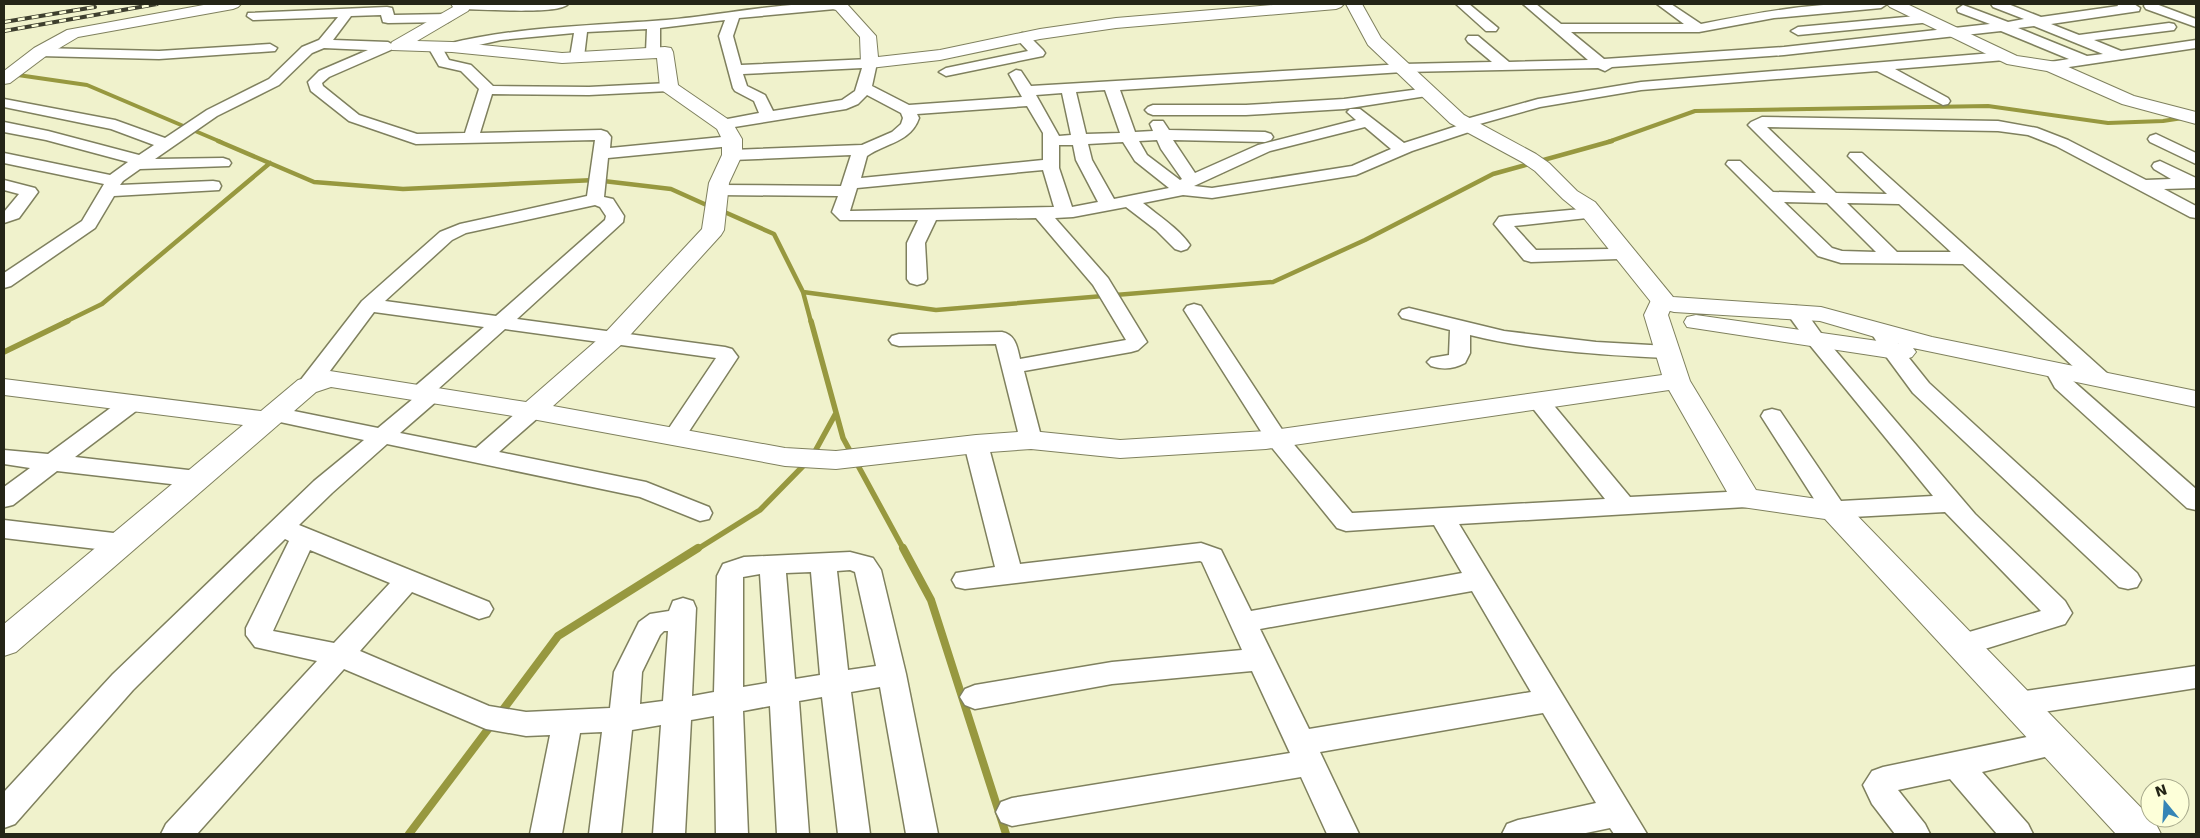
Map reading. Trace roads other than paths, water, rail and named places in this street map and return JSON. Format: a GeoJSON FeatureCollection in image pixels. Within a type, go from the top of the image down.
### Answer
{"type":"FeatureCollection","features":[{"type":"Feature","properties":{"kind":"street"},"geometry":{"type":"LineString","coordinates":[[7,70],[53,35],[68,30],[212,4]]}},
{"type":"Feature","properties":{"kind":"street"},"geometry":{"type":"LineString","coordinates":[[7,70],[35,56],[67,36],[82,31],[234,4]]}},
{"type":"Feature","properties":{"kind":"street"},"geometry":{"type":"LineString","coordinates":[[562,4],[527,7],[461,4],[462,8],[448,18],[393,46],[324,74],[314,82],[316,88],[349,115],[409,137],[424,140],[598,134],[603,137],[597,189],[615,216],[614,222],[500,324],[383,435],[323,486],[292,533],[259,633],[265,640],[340,655],[486,717],[521,723],[621,719],[892,674]]}},
{"type":"Feature","properties":{"kind":"street"},"geometry":{"type":"LineString","coordinates":[[574,4],[577,29],[577,57]]}},
{"type":"Feature","properties":{"kind":"street"},"geometry":{"type":"LineString","coordinates":[[444,47],[519,34],[654,25],[834,4],[841,7],[868,36],[870,63],[864,88],[860,95],[846,104],[722,124]]}},
{"type":"Feature","properties":{"kind":"street"},"geometry":{"type":"LineString","coordinates":[[735,70],[870,63],[940,55],[1022,38],[1116,23],[1336,4]]}},
{"type":"Feature","properties":{"kind":"street"},"geometry":{"type":"LineString","coordinates":[[1354,4],[1374,41],[1466,126],[1536,163],[1593,226],[1659,308],[1664,318],[1816,340],[1886,341]]}},
{"type":"Feature","properties":{"kind":"street"},"geometry":{"type":"LineString","coordinates":[[1462,4],[1491,28]]}},
{"type":"Feature","properties":{"kind":"street"},"geometry":{"type":"LineString","coordinates":[[1529,4],[1631,88]]}},
{"type":"Feature","properties":{"kind":"street"},"geometry":{"type":"LineString","coordinates":[[1663,4],[1738,54]]}},
{"type":"Feature","properties":{"kind":"street"},"geometry":{"type":"LineString","coordinates":[[1758,4],[1822,47]]}},
{"type":"Feature","properties":{"kind":"street"},"geometry":{"type":"LineString","coordinates":[[1558,28],[1699,28],[1830,6],[1882,4]]}},
{"type":"Feature","properties":{"kind":"street"},"geometry":{"type":"LineString","coordinates":[[1895,4],[2013,60],[2049,66],[2128,100],[2196,118]]}},
{"type":"Feature","properties":{"kind":"street"},"geometry":{"type":"LineString","coordinates":[[864,88],[907,110],[1029,96],[1068,88],[1403,68],[1600,63],[1822,47],[1956,33],[2126,7],[2170,4]]}},
{"type":"Feature","properties":{"kind":"street"},"geometry":{"type":"LineString","coordinates":[[706,5],[710,18]]}},
{"type":"Feature","properties":{"kind":"street"},"geometry":{"type":"LineString","coordinates":[[2002,6],[2033,5]]}},
{"type":"Feature","properties":{"kind":"street"},"geometry":{"type":"LineString","coordinates":[[2151,5],[2196,23]]}},
{"type":"Feature","properties":{"kind":"street"},"geometry":{"type":"LineString","coordinates":[[1830,6],[1935,62]]}},
{"type":"Feature","properties":{"kind":"street"},"geometry":{"type":"LineString","coordinates":[[2002,6],[2121,55]]}},
{"type":"Feature","properties":{"kind":"street"},"geometry":{"type":"LineString","coordinates":[[2126,7],[2196,37]]}},
{"type":"Feature","properties":{"kind":"street"},"geometry":{"type":"LineString","coordinates":[[1963,9],[2086,61]]}},
{"type":"Feature","properties":{"kind":"street"},"geometry":{"type":"LineString","coordinates":[[253,16],[386,11],[388,19],[448,18]]}},
{"type":"Feature","properties":{"kind":"street"},"geometry":{"type":"LineString","coordinates":[[5,281],[81,230],[94,218],[109,188],[139,163],[212,113],[274,82],[307,50],[324,43],[346,15],[342,13]]}},
{"type":"Feature","properties":{"kind":"street"},"geometry":{"type":"LineString","coordinates":[[733,16],[726,36],[740,88],[760,98],[768,117]]}},
{"type":"Feature","properties":{"kind":"street"},"geometry":{"type":"LineString","coordinates":[[1798,31],[1927,19]]}},
{"type":"Feature","properties":{"kind":"street"},"geometry":{"type":"LineString","coordinates":[[652,52],[654,25]]}},
{"type":"Feature","properties":{"kind":"street"},"geometry":{"type":"LineString","coordinates":[[2077,38],[2169,27]]}},
{"type":"Feature","properties":{"kind":"street"},"geometry":{"type":"LineString","coordinates":[[1624,28],[1659,59]]}},
{"type":"Feature","properties":{"kind":"street"},"geometry":{"type":"LineString","coordinates":[[511,53],[519,34]]}},
{"type":"Feature","properties":{"kind":"street"},"geometry":{"type":"LineString","coordinates":[[946,72],[1038,53],[1022,38]]}},
{"type":"Feature","properties":{"kind":"street"},"geometry":{"type":"LineString","coordinates":[[1473,39],[1505,66]]}},
{"type":"Feature","properties":{"kind":"street"},"geometry":{"type":"LineString","coordinates":[[324,43],[330,45],[444,47],[562,58],[665,52],[669,86]]}},
{"type":"Feature","properties":{"kind":"street"},"geometry":{"type":"LineString","coordinates":[[2049,66],[2196,44]]}},
{"type":"Feature","properties":{"kind":"street"},"geometry":{"type":"LineString","coordinates":[[444,47],[444,63],[466,68],[488,90],[589,91],[669,86],[722,124],[732,148],[719,183],[713,230],[613,339],[481,456]]}},
{"type":"Feature","properties":{"kind":"street"},"geometry":{"type":"LineString","coordinates":[[35,56],[159,55],[270,48]]}},
{"type":"Feature","properties":{"kind":"street"},"geometry":{"type":"LineString","coordinates":[[1111,86],[1135,151],[1141,158],[1184,186],[1212,193],[1352,171],[1466,126],[1538,103],[1631,88],[2005,56]]}},
{"type":"Feature","properties":{"kind":"street"},"geometry":{"type":"LineString","coordinates":[[1880,66],[1943,101]]}},
{"type":"Feature","properties":{"kind":"street"},"geometry":{"type":"LineString","coordinates":[[1303,73],[1318,89],[1367,122],[1403,150]]}},
{"type":"Feature","properties":{"kind":"street"},"geometry":{"type":"LineString","coordinates":[[1016,74],[1051,133],[1050,164],[1065,213]]}},
{"type":"Feature","properties":{"kind":"street"},"geometry":{"type":"LineString","coordinates":[[1142,84],[1184,186]]}},
{"type":"Feature","properties":{"kind":"street"},"geometry":{"type":"LineString","coordinates":[[1068,88],[1086,164],[1108,206]]}},
{"type":"Feature","properties":{"kind":"street"},"geometry":{"type":"LineString","coordinates":[[471,138],[488,90]]}},
{"type":"Feature","properties":{"kind":"street"},"geometry":{"type":"LineString","coordinates":[[1153,110],[1246,110],[1339,104],[1428,92]]}},
{"type":"Feature","properties":{"kind":"street"},"geometry":{"type":"LineString","coordinates":[[4,103],[115,125],[169,142]]}},
{"type":"Feature","properties":{"kind":"street"},"geometry":{"type":"LineString","coordinates":[[907,110],[911,118],[907,128],[865,150],[858,157],[840,212],[846,216],[1042,214],[1065,213],[1108,206],[1184,186],[1268,141]]}},
{"type":"Feature","properties":{"kind":"street"},"geometry":{"type":"LineString","coordinates":[[1246,110],[1268,141]]}},
{"type":"Feature","properties":{"kind":"street"},"geometry":{"type":"LineString","coordinates":[[1052,141],[1162,135],[1268,141],[1367,122]]}},
{"type":"Feature","properties":{"kind":"street"},"geometry":{"type":"LineString","coordinates":[[1892,257],[1756,125],[1762,122],[1998,126],[2016,128],[2062,144],[2145,185],[2196,213]]}},
{"type":"Feature","properties":{"kind":"street"},"geometry":{"type":"LineString","coordinates":[[4,127],[48,136],[139,163],[215,181]]}},
{"type":"Feature","properties":{"kind":"street"},"geometry":{"type":"LineString","coordinates":[[2156,139],[2196,159]]}},
{"type":"Feature","properties":{"kind":"street"},"geometry":{"type":"LineString","coordinates":[[601,154],[732,148],[865,150]]}},
{"type":"Feature","properties":{"kind":"street"},"geometry":{"type":"LineString","coordinates":[[1856,156],[2100,380]]}},
{"type":"Feature","properties":{"kind":"street"},"geometry":{"type":"LineString","coordinates":[[4,158],[109,188],[215,181]]}},
{"type":"Feature","properties":{"kind":"street"},"geometry":{"type":"LineString","coordinates":[[717,196],[848,187],[1050,164]]}},
{"type":"Feature","properties":{"kind":"street"},"geometry":{"type":"LineString","coordinates":[[1734,164],[1825,252],[1841,257],[1967,258]]}},
{"type":"Feature","properties":{"kind":"street"},"geometry":{"type":"LineString","coordinates":[[2160,166],[2195,184]]}},
{"type":"Feature","properties":{"kind":"street"},"geometry":{"type":"LineString","coordinates":[[109,188],[215,181]]}},
{"type":"Feature","properties":{"kind":"street"},"geometry":{"type":"LineString","coordinates":[[2145,185],[2195,184]]}},
{"type":"Feature","properties":{"kind":"street"},"geometry":{"type":"LineString","coordinates":[[4,185],[30,192],[13,214],[4,218]]}},
{"type":"Feature","properties":{"kind":"street"},"geometry":{"type":"LineString","coordinates":[[4,644],[307,386],[370,306],[453,232],[597,189]]}},
{"type":"Feature","properties":{"kind":"street"},"geometry":{"type":"LineString","coordinates":[[1768,197],[1903,199]]}},
{"type":"Feature","properties":{"kind":"street"},"geometry":{"type":"LineString","coordinates":[[1129,201],[1163,227],[1182,245]]}},
{"type":"Feature","properties":{"kind":"street"},"geometry":{"type":"LineString","coordinates":[[1013,366],[1135,344],[1137,338],[1101,282],[1042,214]]}},
{"type":"Feature","properties":{"kind":"street"},"geometry":{"type":"LineString","coordinates":[[917,279],[916,243],[929,216]]}},
{"type":"Feature","properties":{"kind":"street"},"geometry":{"type":"LineString","coordinates":[[1659,308],[1674,305],[1821,314],[1886,341],[1952,360],[2059,377],[2100,380],[2196,399]]}},
{"type":"Feature","properties":{"kind":"street"},"geometry":{"type":"LineString","coordinates":[[370,306],[613,339],[720,351],[726,354],[726,361],[674,437]]}},
{"type":"Feature","properties":{"kind":"street"},"geometry":{"type":"LineString","coordinates":[[1659,308],[1672,366],[1746,499]]}},
{"type":"Feature","properties":{"kind":"street"},"geometry":{"type":"LineString","coordinates":[[1194,310],[1278,439],[1346,522],[1442,518],[1746,499],[1834,510],[1952,503]]}},
{"type":"Feature","properties":{"kind":"street"},"geometry":{"type":"LineString","coordinates":[[1796,312],[1816,340],[1952,503],[1973,527],[2055,608],[2058,614],[2055,617],[1962,645]]}},
{"type":"Feature","properties":{"kind":"street"},"geometry":{"type":"LineString","coordinates":[[1409,314],[1504,337],[1596,348],[1672,366]]}},
{"type":"Feature","properties":{"kind":"street"},"geometry":{"type":"LineString","coordinates":[[1438,362],[1452,362],[1458,359],[1460,353],[1460,327]]}},
{"type":"Feature","properties":{"kind":"street"},"geometry":{"type":"LineString","coordinates":[[899,340],[1002,338],[1005,341],[1013,366],[1031,440]]}},
{"type":"Feature","properties":{"kind":"street"},"geometry":{"type":"LineString","coordinates":[[1886,341],[1920,388],[2128,580]]}},
{"type":"Feature","properties":{"kind":"street"},"geometry":{"type":"LineString","coordinates":[[307,386],[330,379],[532,411],[785,457],[836,460],[976,444],[1031,440],[1120,449],[1278,439],[1538,401],[1672,366]]}},
{"type":"Feature","properties":{"kind":"street"},"geometry":{"type":"LineString","coordinates":[[2059,377],[2196,412]]}},
{"type":"Feature","properties":{"kind":"street"},"geometry":{"type":"LineString","coordinates":[[2059,377],[2196,502]]}},
{"type":"Feature","properties":{"kind":"street"},"geometry":{"type":"LineString","coordinates":[[4,387],[132,403],[270,417],[383,435],[646,490],[700,513]]}},
{"type":"Feature","properties":{"kind":"street"},"geometry":{"type":"LineString","coordinates":[[1538,401],[1624,506]]}},
{"type":"Feature","properties":{"kind":"street"},"geometry":{"type":"LineString","coordinates":[[4,499],[132,403]]}},
{"type":"Feature","properties":{"kind":"street"},"geometry":{"type":"LineString","coordinates":[[1772,416],[1834,510],[2141,834]]}},
{"type":"Feature","properties":{"kind":"street"},"geometry":{"type":"LineString","coordinates":[[976,444],[1010,575]]}},
{"type":"Feature","properties":{"kind":"street"},"geometry":{"type":"LineString","coordinates":[[4,457],[197,479]]}},
{"type":"Feature","properties":{"kind":"street"},"geometry":{"type":"LineString","coordinates":[[1442,518],[1624,823],[1518,834]]}},
{"type":"Feature","properties":{"kind":"street"},"geometry":{"type":"LineString","coordinates":[[4,529],[122,543]]}},
{"type":"Feature","properties":{"kind":"street"},"geometry":{"type":"LineString","coordinates":[[292,533],[479,609]]}},
{"type":"Feature","properties":{"kind":"street"},"geometry":{"type":"LineString","coordinates":[[4,814],[123,682],[292,533]]}},
{"type":"Feature","properties":{"kind":"street"},"geometry":{"type":"LineString","coordinates":[[965,580],[1201,552],[1208,554],[1216,561],[1343,834]]}},
{"type":"Feature","properties":{"kind":"street"},"geometry":{"type":"LineString","coordinates":[[732,834],[728,702],[730,576],[732,571],[744,566],[772,564],[858,562],[868,570],[892,674],[922,834]]}},
{"type":"Feature","properties":{"kind":"street"},"geometry":{"type":"LineString","coordinates":[[823,563],[834,683],[854,834]]}},
{"type":"Feature","properties":{"kind":"street"},"geometry":{"type":"LineString","coordinates":[[772,564],[793,834]]}},
{"type":"Feature","properties":{"kind":"street"},"geometry":{"type":"LineString","coordinates":[[177,834],[408,580]]}},
{"type":"Feature","properties":{"kind":"street"},"geometry":{"type":"LineString","coordinates":[[1244,622],[1478,580]]}},
{"type":"Feature","properties":{"kind":"street"},"geometry":{"type":"LineString","coordinates":[[605,834],[628,672],[649,629],[654,623],[682,615],[669,834]]}},
{"type":"Feature","properties":{"kind":"street"},"geometry":{"type":"LineString","coordinates":[[975,697],[1112,673],[1262,659]]}},
{"type":"Feature","properties":{"kind":"street"},"geometry":{"type":"LineString","coordinates":[[2018,704],[2196,677]]}},
{"type":"Feature","properties":{"kind":"street"},"geometry":{"type":"LineString","coordinates":[[1012,812],[1305,753],[1551,700]]}},
{"type":"Feature","properties":{"kind":"street"},"geometry":{"type":"LineString","coordinates":[[546,834],[567,722]]}},
{"type":"Feature","properties":{"kind":"street"},"geometry":{"type":"LineString","coordinates":[[1914,834],[1883,794],[1879,785],[1883,780],[2055,743]]}},
{"type":"Feature","properties":{"kind":"street"},"geometry":{"type":"LineString","coordinates":[[1957,764],[2017,834]]}},
{"type":"Feature","properties":{"kind":"waterway"},"geometry":{"type":"LineString","coordinates":[[4,73],[87,85],[221,142]]}},
{"type":"Feature","properties":{"kind":"waterway"},"geometry":{"type":"LineString","coordinates":[[1608,142],[1695,111],[1988,106],[2108,123],[2163,121],[2196,116]]}},
{"type":"Feature","properties":{"kind":"waterway"},"geometry":{"type":"LineString","coordinates":[[218,141],[270,163]]}},
{"type":"Feature","properties":{"kind":"waterway"},"geometry":{"type":"LineString","coordinates":[[803,292],[936,310],[1273,282],[1365,240],[1493,174],[1612,141]]}},
{"type":"Feature","properties":{"kind":"waterway"},"geometry":{"type":"LineString","coordinates":[[65,322],[102,304],[270,163]]}},
{"type":"Feature","properties":{"kind":"waterway"},"geometry":{"type":"LineString","coordinates":[[270,163],[314,182],[403,189],[595,180],[671,189],[711,207]]}},
{"type":"Feature","properties":{"kind":"waterway"},"geometry":{"type":"LineString","coordinates":[[720,210],[774,234],[803,292]]}},
{"type":"Feature","properties":{"kind":"waterway"},"geometry":{"type":"LineString","coordinates":[[803,292],[811,322]]}},
{"type":"Feature","properties":{"kind":"waterway"},"geometry":{"type":"LineString","coordinates":[[4,352],[68,321]]}},
{"type":"Feature","properties":{"kind":"waterway"},"geometry":{"type":"LineString","coordinates":[[811,321],[843,438],[904,550]]}},
{"type":"Feature","properties":{"kind":"waterway"},"geometry":{"type":"LineString","coordinates":[[813,455],[836,413]]}},
{"type":"Feature","properties":{"kind":"waterway"},"geometry":{"type":"LineString","coordinates":[[696,550],[760,510],[807,462]]}},
{"type":"Feature","properties":{"kind":"waterway"},"geometry":{"type":"LineString","coordinates":[[499,715],[558,636],[698,548]]}},
{"type":"Feature","properties":{"kind":"waterway"},"geometry":{"type":"LineString","coordinates":[[903,548],[931,600],[1006,834]]}},
{"type":"Feature","properties":{"kind":"waterway"},"geometry":{"type":"LineString","coordinates":[[409,834],[492,724]]}},
{"type":"Feature","properties":{"kind":"railway"},"geometry":{"type":"LineString","coordinates":[[4,31],[157,4]]}},
{"type":"Feature","properties":{"kind":"railway"},"geometry":{"type":"LineString","coordinates":[[4,22],[95,7]]}}]}
